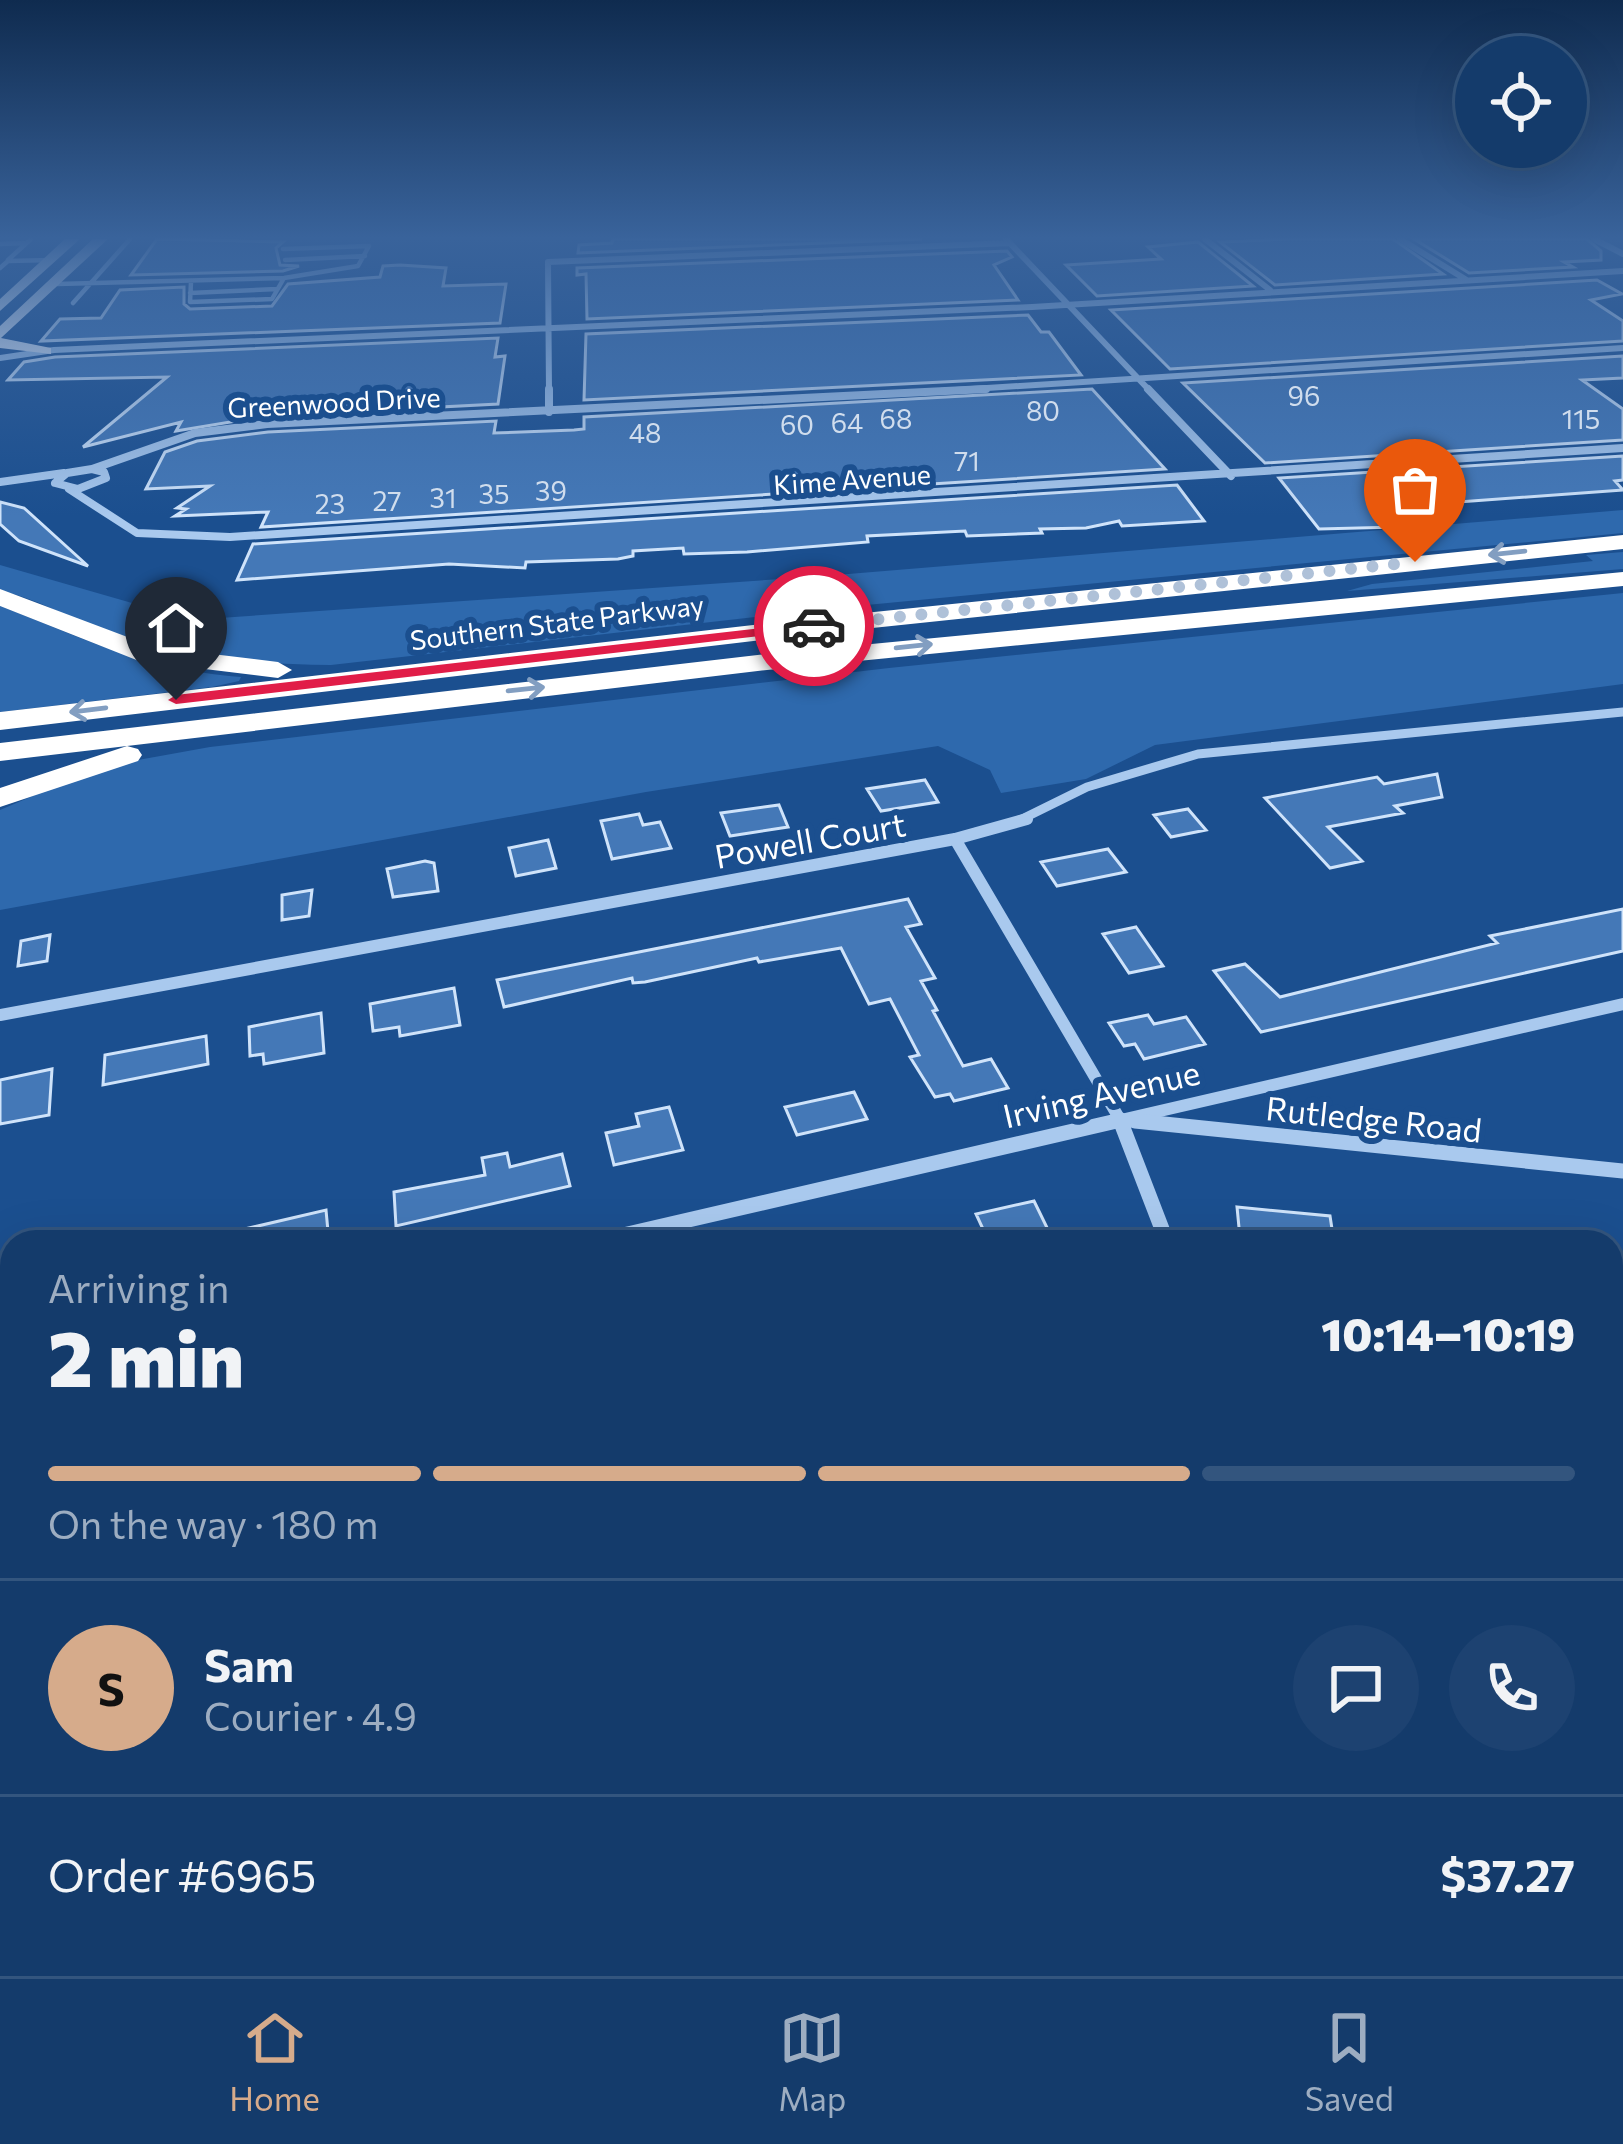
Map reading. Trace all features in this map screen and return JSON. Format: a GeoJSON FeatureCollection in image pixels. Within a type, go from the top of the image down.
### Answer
{"type":"FeatureCollection","features":[{"type":"Feature","properties":{"kind":"highway","name":"Southern State Parkway"},"geometry":{"type":"LineString","coordinates":[[0,721],[538,657],[1623,542]]}},
{"type":"Feature","properties":{"kind":"highway","name":"Southern State Parkway"},"geometry":{"type":"LineString","coordinates":[[0,752],[936,644],[1623,579]]}},
{"type":"Feature","properties":{"kind":"highway"},"geometry":{"type":"LineString","coordinates":[[0,597],[119,646],[204,665],[292,670],[538,657]]}},
{"type":"Feature","properties":{"kind":"highway"},"geometry":{"type":"LineString","coordinates":[[0,798],[112,758],[410,702]]}},
{"type":"Feature","properties":{"kind":"main road"},"geometry":{"type":"LineString","coordinates":[[0,339],[45,351]]}},
{"type":"Feature","properties":{"kind":"street"},"geometry":{"type":"LineString","coordinates":[[0,358],[45,351],[497,331]]}},
{"type":"Feature","properties":{"kind":"street"},"geometry":{"type":"LineString","coordinates":[[548,331],[549,412]]}},
{"type":"Feature","properties":{"kind":"street"},"geometry":{"type":"LineString","coordinates":[[1093,331],[1231,476]]}},
{"type":"Feature","properties":{"kind":"street","name":"Greenwood Drive"},"geometry":{"type":"LineString","coordinates":[[67,473],[92,469],[195,433],[233,428],[1141,380],[1623,348]]}},
{"type":"Feature","properties":{"kind":"street","name":"Kime Avenue"},"geometry":{"type":"LineString","coordinates":[[69,489],[137,532],[186,538],[1623,448]]}},
{"type":"Feature","properties":{"kind":"street","name":"Greenwood Drive"},"geometry":{"type":"LineString","coordinates":[[95,484],[130,456]]}},
{"type":"Feature","properties":{"kind":"street"},"geometry":{"type":"LineString","coordinates":[[92,469],[106,475]]}},
{"type":"Feature","properties":{"kind":"street"},"geometry":{"type":"LineString","coordinates":[[0,482],[67,473]]}},
{"type":"Feature","properties":{"kind":"street"},"geometry":{"type":"LineString","coordinates":[[57,486],[56,479],[67,473]]}},
{"type":"Feature","properties":{"kind":"street"},"geometry":{"type":"LineString","coordinates":[[14,481],[69,489],[95,484],[92,504]]}},
{"type":"Feature","properties":{"kind":"street","name":"Powell Court"},"geometry":{"type":"LineString","coordinates":[[0,1015],[955,838],[1031,818],[1087,787],[1198,754],[1623,712]]}},
{"type":"Feature","properties":{"kind":"street"},"geometry":{"type":"LineString","coordinates":[[955,838],[1120,1119],[1162,1230]]}},
{"type":"Feature","properties":{"kind":"street","name":"Irving Avenue"},"geometry":{"type":"LineString","coordinates":[[644,1230],[1623,1004]]}},
{"type":"Feature","properties":{"kind":"street","name":"Rutledge Road"},"geometry":{"type":"LineString","coordinates":[[1120,1119],[1623,1171]]}},
{"type":"Feature","properties":{"kind":"shaded area"},"geometry":{"type":"Polygon","coordinates":[[[1623,510],[1623,533],[825,609],[331,665],[172,652],[120,638],[0,591],[0,565],[191,620],[824,576],[1623,510]]]}},
{"type":"Feature","properties":{"kind":"shaded area"},"geometry":{"type":"Polygon","coordinates":[[[1623,552],[1623,569],[1347,591],[1372,584],[1593,561],[1586,555],[1623,552]]]}},
{"type":"Feature","properties":{"kind":"shaded area"},"geometry":{"type":"Polygon","coordinates":[[[1623,593],[1623,684],[1155,745],[1086,779],[1001,793],[990,770],[938,746],[646,792],[0,910],[0,810],[63,783],[138,760],[210,747],[889,668],[1623,593]]]}},
{"type":"Feature","properties":{"kind":"shaded area"},"geometry":{"type":"Polygon","coordinates":[[[0,606],[144,660],[241,677],[212,687],[0,712],[0,606]]]}},
{"type":"Feature","properties":{"kind":"building"},"geometry":{"type":"Polygon","coordinates":[[[49,331],[291,331],[41,341],[49,331]]]}},
{"type":"Feature","properties":{"kind":"building"},"geometry":{"type":"Polygon","coordinates":[[[1040,331],[1049,332],[1081,375],[584,400],[586,334],[1040,331]]]}},
{"type":"Feature","properties":{"kind":"building"},"geometry":{"type":"Polygon","coordinates":[[[1132,331],[1623,331],[1623,341],[1170,369],[1132,331]]]}},
{"type":"Feature","properties":{"kind":"building"},"geometry":{"type":"Polygon","coordinates":[[[498,338],[495,357],[505,356],[498,404],[266,416],[176,431],[181,422],[83,447],[167,377],[8,380],[24,362],[55,357],[498,338]]]}},
{"type":"Feature","properties":{"kind":"building"},"geometry":{"type":"Polygon","coordinates":[[[1623,356],[1623,378],[1582,380],[1623,409],[1623,440],[1265,463],[1183,383],[1623,356]]]}},
{"type":"Feature","properties":{"kind":"building"},"geometry":{"type":"Polygon","coordinates":[[[1092,389],[1165,469],[261,527],[268,512],[175,516],[186,509],[177,508],[210,486],[146,489],[165,452],[197,441],[268,432],[496,421],[494,433],[574,430],[584,429],[584,417],[1092,389]]]}},
{"type":"Feature","properties":{"kind":"building"},"geometry":{"type":"Polygon","coordinates":[[[1623,456],[1623,480],[1615,481],[1623,490],[1431,504],[1449,522],[1398,527],[1319,529],[1279,478],[1623,456]]]}},
{"type":"Feature","properties":{"kind":"building"},"geometry":{"type":"Polygon","coordinates":[[[1177,485],[1204,521],[1122,526],[1119,521],[1086,528],[1040,529],[1042,533],[867,536],[868,542],[747,552],[633,551],[633,556],[618,559],[526,562],[525,568],[449,564],[237,580],[253,544],[1177,485]]]}},
{"type":"Feature","properties":{"kind":"building"},"geometry":{"type":"Polygon","coordinates":[[[0,502],[24,508],[88,566],[19,541],[0,524],[0,502]]]}},
{"type":"Feature","properties":{"kind":"building"},"geometry":{"type":"Polygon","coordinates":[[[1437,774],[1442,797],[1395,806],[1403,813],[1328,827],[1362,861],[1330,868],[1265,798],[1377,777],[1384,784],[1437,774]]]}},
{"type":"Feature","properties":{"kind":"building"},"geometry":{"type":"Polygon","coordinates":[[[925,780],[938,802],[881,811],[867,789],[925,780]]]}},
{"type":"Feature","properties":{"kind":"building"},"geometry":{"type":"Polygon","coordinates":[[[779,805],[788,827],[730,836],[721,813],[779,805]]]}},
{"type":"Feature","properties":{"kind":"building"},"geometry":{"type":"Polygon","coordinates":[[[1188,809],[1206,830],[1171,837],[1154,815],[1188,809]]]}},
{"type":"Feature","properties":{"kind":"building"},"geometry":{"type":"Polygon","coordinates":[[[639,814],[643,825],[660,822],[671,848],[612,859],[601,821],[639,814]]]}},
{"type":"Feature","properties":{"kind":"building"},"geometry":{"type":"Polygon","coordinates":[[[548,840],[556,868],[516,876],[509,848],[548,840]]]}},
{"type":"Feature","properties":{"kind":"building"},"geometry":{"type":"Polygon","coordinates":[[[1108,849],[1126,872],[1057,886],[1041,862],[1108,849]]]}},
{"type":"Feature","properties":{"kind":"building"},"geometry":{"type":"Polygon","coordinates":[[[434,863],[438,891],[393,897],[387,869],[434,863]]]}},
{"type":"Feature","properties":{"kind":"building"},"geometry":{"type":"Polygon","coordinates":[[[312,890],[309,916],[282,920],[282,895],[312,890]]]}},
{"type":"Feature","properties":{"kind":"building"},"geometry":{"type":"Polygon","coordinates":[[[908,899],[921,924],[906,927],[935,978],[921,981],[937,1010],[933,1011],[963,1066],[991,1059],[1008,1088],[954,1101],[950,1094],[935,1097],[910,1057],[919,1055],[890,999],[869,1004],[841,948],[759,962],[757,958],[645,982],[633,983],[632,978],[504,1007],[497,980],[908,899]]]}},
{"type":"Feature","properties":{"kind":"building"},"geometry":{"type":"Polygon","coordinates":[[[1623,909],[1623,951],[1261,1032],[1214,971],[1245,964],[1280,997],[1497,943],[1490,936],[1623,909]]]}},
{"type":"Feature","properties":{"kind":"building"},"geometry":{"type":"Polygon","coordinates":[[[1136,927],[1163,966],[1129,973],[1103,934],[1136,927]]]}},
{"type":"Feature","properties":{"kind":"building"},"geometry":{"type":"Polygon","coordinates":[[[50,935],[47,961],[18,966],[21,941],[50,935]]]}},
{"type":"Feature","properties":{"kind":"building"},"geometry":{"type":"Polygon","coordinates":[[[454,988],[460,1025],[400,1036],[399,1027],[373,1031],[370,1004],[454,988]]]}},
{"type":"Feature","properties":{"kind":"building"},"geometry":{"type":"Polygon","coordinates":[[[321,1013],[324,1053],[264,1064],[263,1054],[250,1056],[249,1027],[321,1013]]]}},
{"type":"Feature","properties":{"kind":"building"},"geometry":{"type":"Polygon","coordinates":[[[1148,1015],[1154,1024],[1186,1017],[1205,1044],[1144,1059],[1135,1044],[1124,1046],[1109,1023],[1148,1015]]]}},
{"type":"Feature","properties":{"kind":"building"},"geometry":{"type":"Polygon","coordinates":[[[206,1036],[208,1064],[103,1085],[105,1055],[206,1036]]]}},
{"type":"Feature","properties":{"kind":"building"},"geometry":{"type":"Polygon","coordinates":[[[52,1069],[49,1115],[0,1124],[0,1080],[52,1069]]]}},
{"type":"Feature","properties":{"kind":"building"},"geometry":{"type":"Polygon","coordinates":[[[854,1092],[867,1119],[797,1135],[785,1107],[854,1092]]]}},
{"type":"Feature","properties":{"kind":"building"},"geometry":{"type":"Polygon","coordinates":[[[669,1107],[683,1150],[614,1165],[606,1133],[639,1126],[636,1114],[669,1107]]]}},
{"type":"Feature","properties":{"kind":"building"},"geometry":{"type":"Polygon","coordinates":[[[507,1153],[510,1167],[562,1154],[570,1186],[396,1226],[394,1192],[485,1175],[482,1158],[507,1153]]]}},
{"type":"Feature","properties":{"kind":"building"},"geometry":{"type":"Polygon","coordinates":[[[1034,1201],[1048,1230],[983,1230],[976,1214],[1034,1201]]]}},
{"type":"Feature","properties":{"kind":"building"},"geometry":{"type":"Polygon","coordinates":[[[1237,1207],[1330,1216],[1332,1230],[1239,1230],[1237,1207]]]}},
{"type":"Feature","properties":{"kind":"building"},"geometry":{"type":"Polygon","coordinates":[[[326,1210],[328,1230],[241,1230],[326,1210]]]}},
{"type":"Feature","properties":{"kind":"way so far"},"geometry":{"type":"LineString","coordinates":[[814,626],[1415,562]]}},
{"type":"Feature","properties":{"kind":"route"},"geometry":{"type":"LineString","coordinates":[[176,700],[814,626]]}}]}
